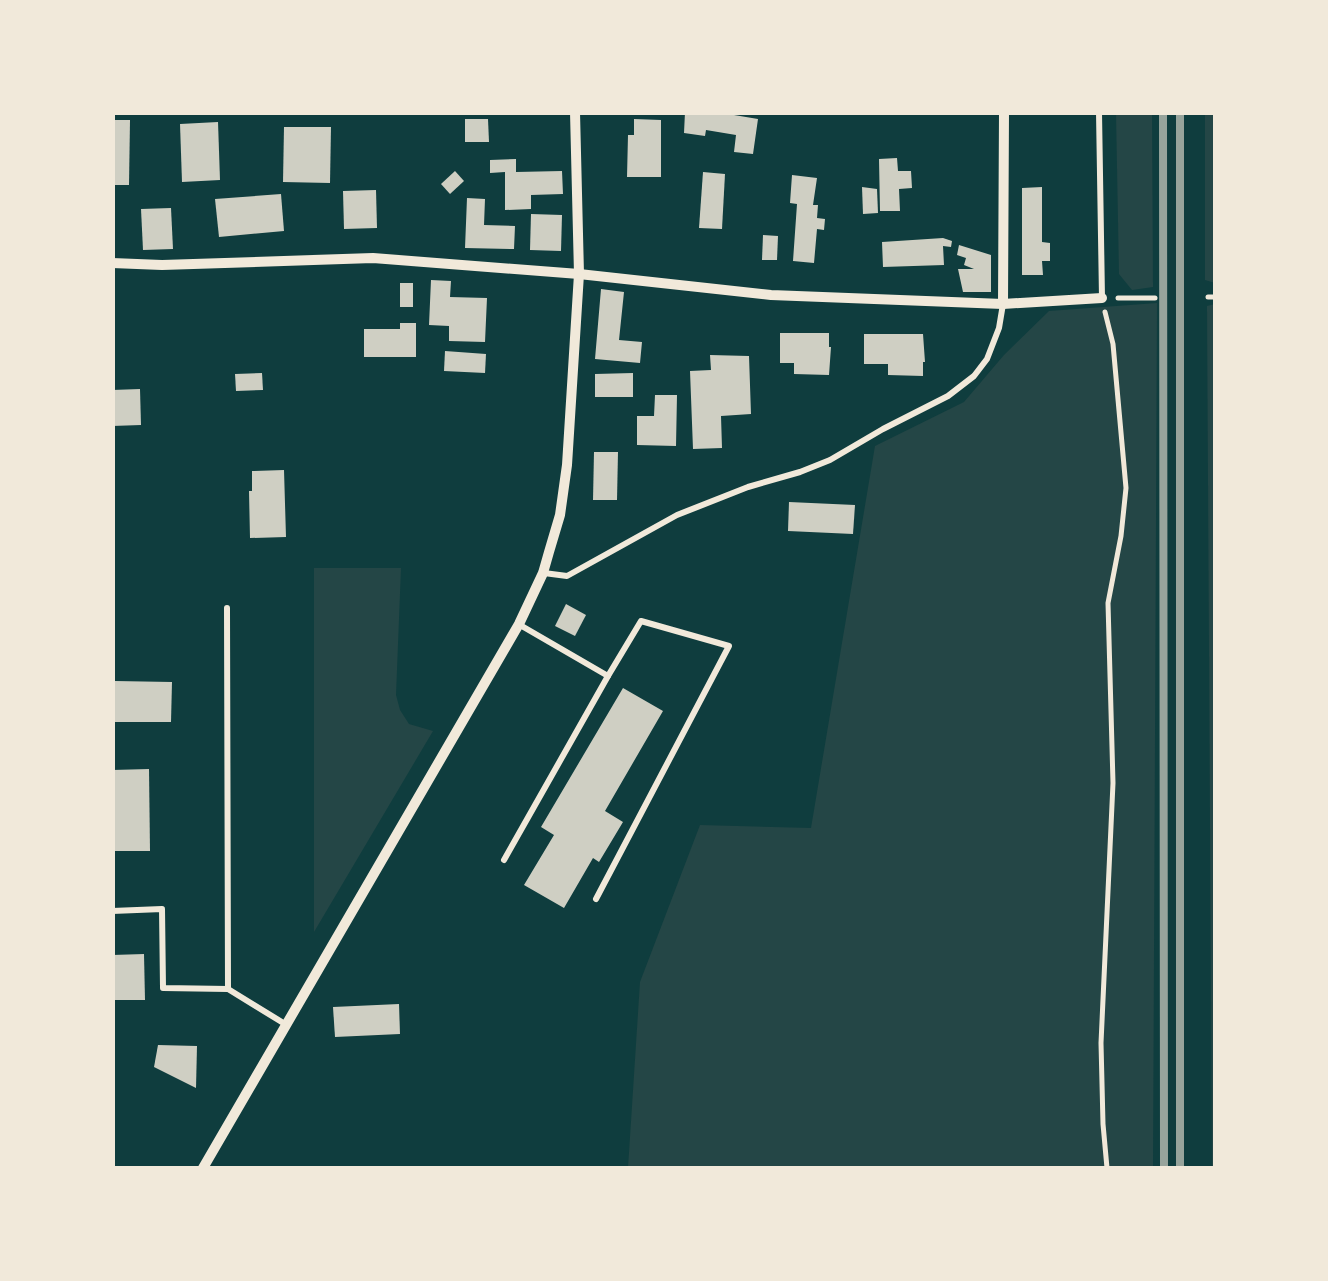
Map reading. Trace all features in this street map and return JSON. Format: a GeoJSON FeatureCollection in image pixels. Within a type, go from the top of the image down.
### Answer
{"type":"FeatureCollection","features":[{"type":"Feature","properties":{"kind":"street"},"geometry":{"type":"LineString","coordinates":[[203,1168],[519,624],[543,573],[560,515],[567,465],[579,274],[574,112]]}},
{"type":"Feature","properties":{"kind":"street"},"geometry":{"type":"LineString","coordinates":[[1002,304],[1004,112]]}},
{"type":"Feature","properties":{"kind":"street"},"geometry":{"type":"LineString","coordinates":[[112,263],[162,266],[373,258],[579,274],[771,295],[1002,304],[1102,298]]}},
{"type":"Feature","properties":{"kind":"lane"},"geometry":{"type":"LineString","coordinates":[[1099,112],[1102,298]]}},
{"type":"Feature","properties":{"kind":"lane"},"geometry":{"type":"LineString","coordinates":[[543,573],[567,576],[677,515],[748,486],[830,460],[948,396],[987,360],[999,328],[1002,304]]}},
{"type":"Feature","properties":{"kind":"lane"},"geometry":{"type":"LineString","coordinates":[[228,608],[228,989]]}},
{"type":"Feature","properties":{"kind":"lane"},"geometry":{"type":"LineString","coordinates":[[504,860],[641,621],[729,646],[596,899]]}},
{"type":"Feature","properties":{"kind":"lane"},"geometry":{"type":"LineString","coordinates":[[519,624],[608,676]]}},
{"type":"Feature","properties":{"kind":"lane"},"geometry":{"type":"LineString","coordinates":[[112,911],[162,909],[162,988],[228,989],[286,1025]]}},
{"type":"Feature","properties":{"kind":"path"},"geometry":{"type":"LineString","coordinates":[[1107,1168],[1101,1043],[1113,783],[1108,602],[1126,488],[1113,344],[1102,298],[1156,298]]}},
{"type":"Feature","properties":{"kind":"shaded area"},"geometry":{"type":"Polygon","coordinates":[[[1116,113],[1152,113],[1153,287],[1132,290],[1119,274],[1116,113]]]}},
{"type":"Feature","properties":{"kind":"shaded area"},"geometry":{"type":"Polygon","coordinates":[[[1205,113],[1215,113],[1215,283],[1205,280],[1205,113]]]}},
{"type":"Feature","properties":{"kind":"shaded area"},"geometry":{"type":"Polygon","coordinates":[[[1157,303],[1153,1168],[628,1168],[640,982],[700,825],[811,828],[875,446],[964,402],[1049,311],[1157,303]]]}},
{"type":"Feature","properties":{"kind":"shaded area"},"geometry":{"type":"Polygon","coordinates":[[[1215,304],[1216,1168],[1212,1168],[1207,306],[1215,304]]]}},
{"type":"Feature","properties":{"kind":"shaded area"},"geometry":{"type":"Polygon","coordinates":[[[314,568],[401,568],[396,695],[409,724],[433,731],[314,932],[314,568]]]}},
{"type":"Feature","properties":{"kind":"building"},"geometry":{"type":"Polygon","coordinates":[[[685,112],[758,119],[753,154],[734,152],[736,135],[706,130],[705,136],[684,133],[685,112]]]}},
{"type":"Feature","properties":{"kind":"building"},"geometry":{"type":"Polygon","coordinates":[[[465,119],[488,119],[489,142],[465,142],[465,119]]]}},
{"type":"Feature","properties":{"kind":"building"},"geometry":{"type":"Polygon","coordinates":[[[634,119],[661,120],[661,177],[627,177],[628,135],[634,135],[634,119]]]}},
{"type":"Feature","properties":{"kind":"building"},"geometry":{"type":"Polygon","coordinates":[[[112,120],[130,120],[129,185],[112,185],[112,120]]]}},
{"type":"Feature","properties":{"kind":"building"},"geometry":{"type":"Polygon","coordinates":[[[218,122],[220,180],[182,182],[180,124],[218,122]]]}},
{"type":"Feature","properties":{"kind":"building"},"geometry":{"type":"Polygon","coordinates":[[[284,127],[331,127],[330,183],[283,182],[284,127]]]}},
{"type":"Feature","properties":{"kind":"building"},"geometry":{"type":"Polygon","coordinates":[[[897,158],[898,171],[911,171],[912,188],[899,189],[900,211],[880,211],[879,159],[897,158]]]}},
{"type":"Feature","properties":{"kind":"building"},"geometry":{"type":"Polygon","coordinates":[[[516,159],[516,172],[562,171],[563,194],[531,195],[531,209],[505,210],[505,172],[490,173],[490,160],[516,159]]]}},
{"type":"Feature","properties":{"kind":"building"},"geometry":{"type":"Polygon","coordinates":[[[455,171],[464,181],[450,194],[441,184],[455,171]]]}},
{"type":"Feature","properties":{"kind":"building"},"geometry":{"type":"Polygon","coordinates":[[[703,172],[725,174],[722,229],[699,228],[703,172]]]}},
{"type":"Feature","properties":{"kind":"building"},"geometry":{"type":"Polygon","coordinates":[[[792,175],[817,178],[813,205],[818,205],[817,218],[825,219],[824,230],[817,229],[814,263],[793,261],[797,204],[790,203],[792,175]]]}},
{"type":"Feature","properties":{"kind":"building"},"geometry":{"type":"Polygon","coordinates":[[[862,187],[877,189],[878,213],[863,214],[862,187]]]}},
{"type":"Feature","properties":{"kind":"building"},"geometry":{"type":"Polygon","coordinates":[[[1042,187],[1042,242],[1050,243],[1050,261],[1042,261],[1043,275],[1022,275],[1022,188],[1042,187]]]}},
{"type":"Feature","properties":{"kind":"building"},"geometry":{"type":"Polygon","coordinates":[[[376,190],[377,228],[344,229],[343,191],[376,190]]]}},
{"type":"Feature","properties":{"kind":"building"},"geometry":{"type":"Polygon","coordinates":[[[281,194],[284,231],[219,237],[215,199],[281,194]]]}},
{"type":"Feature","properties":{"kind":"building"},"geometry":{"type":"Polygon","coordinates":[[[467,198],[485,199],[484,225],[515,226],[514,249],[465,248],[467,198]]]}},
{"type":"Feature","properties":{"kind":"building"},"geometry":{"type":"Polygon","coordinates":[[[171,208],[173,249],[143,250],[141,209],[171,208]]]}},
{"type":"Feature","properties":{"kind":"building"},"geometry":{"type":"Polygon","coordinates":[[[531,214],[562,215],[561,251],[530,250],[531,214]]]}},
{"type":"Feature","properties":{"kind":"building"},"geometry":{"type":"Polygon","coordinates":[[[763,235],[778,236],[777,260],[762,260],[763,235]]]}},
{"type":"Feature","properties":{"kind":"building"},"geometry":{"type":"Polygon","coordinates":[[[943,238],[952,241],[951,247],[943,246],[944,265],[883,267],[882,242],[943,238]]]}},
{"type":"Feature","properties":{"kind":"building"},"geometry":{"type":"Polygon","coordinates":[[[959,245],[991,255],[991,292],[963,292],[958,269],[974,269],[964,265],[966,258],[957,255],[959,245]]]}},
{"type":"Feature","properties":{"kind":"building"},"geometry":{"type":"Polygon","coordinates":[[[431,280],[451,281],[450,297],[487,298],[485,342],[449,341],[449,326],[429,325],[431,280]]]}},
{"type":"Feature","properties":{"kind":"building"},"geometry":{"type":"Polygon","coordinates":[[[400,283],[413,283],[413,307],[400,307],[400,283]]]}},
{"type":"Feature","properties":{"kind":"building"},"geometry":{"type":"Polygon","coordinates":[[[601,289],[624,292],[619,340],[642,342],[640,363],[595,359],[601,289]]]}},
{"type":"Feature","properties":{"kind":"building"},"geometry":{"type":"Polygon","coordinates":[[[400,323],[416,323],[416,357],[364,357],[364,329],[400,329],[400,323]]]}},
{"type":"Feature","properties":{"kind":"building"},"geometry":{"type":"Polygon","coordinates":[[[780,333],[829,333],[829,375],[794,374],[794,363],[780,363],[780,333]]]}},
{"type":"Feature","properties":{"kind":"building"},"geometry":{"type":"Polygon","coordinates":[[[864,334],[923,334],[923,376],[888,375],[888,364],[864,364],[864,334]]]}},
{"type":"Feature","properties":{"kind":"building"},"geometry":{"type":"Polygon","coordinates":[[[445,351],[486,354],[485,373],[444,371],[445,351]]]}},
{"type":"Feature","properties":{"kind":"building"},"geometry":{"type":"Polygon","coordinates":[[[710,355],[749,356],[751,414],[721,416],[722,448],[693,449],[690,371],[711,370],[710,355]]]}},
{"type":"Feature","properties":{"kind":"building"},"geometry":{"type":"Polygon","coordinates":[[[262,373],[263,390],[236,391],[235,374],[262,373]]]}},
{"type":"Feature","properties":{"kind":"building"},"geometry":{"type":"Polygon","coordinates":[[[633,373],[633,397],[595,397],[595,374],[633,373]]]}},
{"type":"Feature","properties":{"kind":"building"},"geometry":{"type":"Polygon","coordinates":[[[140,389],[141,425],[112,426],[112,390],[140,389]]]}},
{"type":"Feature","properties":{"kind":"building"},"geometry":{"type":"Polygon","coordinates":[[[655,395],[677,395],[676,446],[637,445],[637,416],[654,416],[655,395]]]}},
{"type":"Feature","properties":{"kind":"building"},"geometry":{"type":"Polygon","coordinates":[[[594,452],[618,452],[617,500],[593,500],[594,452]]]}},
{"type":"Feature","properties":{"kind":"building"},"geometry":{"type":"Polygon","coordinates":[[[284,470],[286,537],[250,538],[252,471],[284,470]]]}},
{"type":"Feature","properties":{"kind":"building"},"geometry":{"type":"Polygon","coordinates":[[[789,502],[855,505],[853,534],[788,531],[789,502]]]}},
{"type":"Feature","properties":{"kind":"building"},"geometry":{"type":"Polygon","coordinates":[[[566,604],[586,615],[575,636],[555,626],[566,604]]]}},
{"type":"Feature","properties":{"kind":"building"},"geometry":{"type":"Polygon","coordinates":[[[115,681],[172,682],[171,722],[115,722],[115,681]]]}},
{"type":"Feature","properties":{"kind":"building"},"geometry":{"type":"Polygon","coordinates":[[[623,688],[663,711],[605,811],[623,822],[599,862],[593,858],[564,908],[524,885],[554,835],[541,827],[623,688]]]}},
{"type":"Feature","properties":{"kind":"building"},"geometry":{"type":"Polygon","coordinates":[[[149,769],[150,851],[112,851],[112,770],[149,769]]]}},
{"type":"Feature","properties":{"kind":"building"},"geometry":{"type":"Polygon","coordinates":[[[144,954],[145,1000],[112,1000],[112,955],[144,954]]]}},
{"type":"Feature","properties":{"kind":"building"},"geometry":{"type":"Polygon","coordinates":[[[399,1004],[400,1034],[335,1037],[333,1007],[399,1004]]]}},
{"type":"Feature","properties":{"kind":"building"},"geometry":{"type":"Polygon","coordinates":[[[158,1045],[197,1046],[196,1088],[154,1067],[158,1045]]]}},
{"type":"Feature","properties":{"kind":"railway"},"geometry":{"type":"LineString","coordinates":[[1163,112],[1164,1168]]}},
{"type":"Feature","properties":{"kind":"railway"},"geometry":{"type":"LineString","coordinates":[[1180,112],[1180,1168]]}}]}
